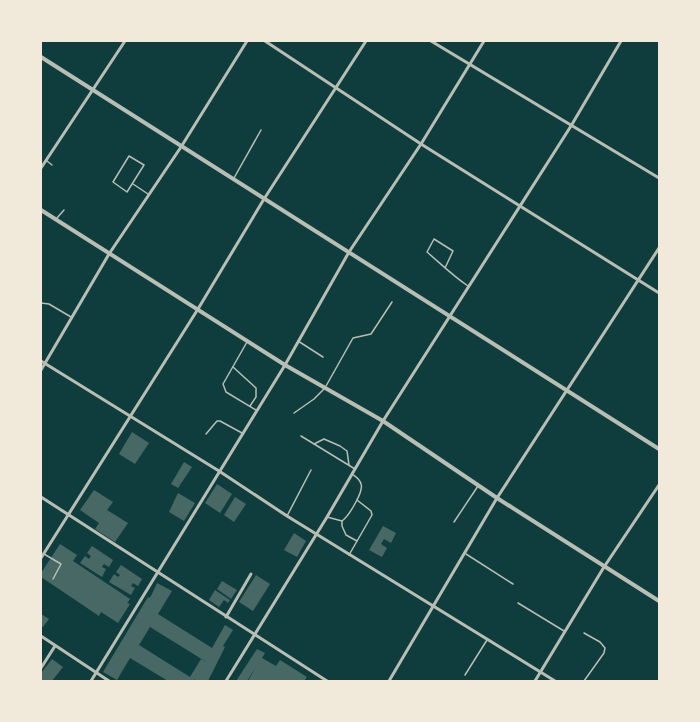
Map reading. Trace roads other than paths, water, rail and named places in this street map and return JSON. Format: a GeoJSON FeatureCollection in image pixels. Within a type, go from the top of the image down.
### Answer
{"type":"FeatureCollection","features":[{"type":"Feature","properties":{"kind":"street"},"geometry":{"type":"LineString","coordinates":[[41,168],[125,41]]}},
{"type":"Feature","properties":{"kind":"street"},"geometry":{"type":"LineString","coordinates":[[41,370],[73,318],[109,254],[182,147],[246,41]]}},
{"type":"Feature","properties":{"kind":"street"},"geometry":{"type":"LineString","coordinates":[[265,41],[421,144],[659,293]]}},
{"type":"Feature","properties":{"kind":"street"},"geometry":{"type":"LineString","coordinates":[[41,558],[198,309],[264,199],[337,89],[366,41]]}},
{"type":"Feature","properties":{"kind":"street"},"geometry":{"type":"LineString","coordinates":[[431,41],[659,178]]}},
{"type":"Feature","properties":{"kind":"street"},"geometry":{"type":"LineString","coordinates":[[91,681],[285,365],[349,252],[421,144],[484,41]]}},
{"type":"Feature","properties":{"kind":"street"},"geometry":{"type":"LineString","coordinates":[[226,681],[328,517],[383,421],[571,126],[621,41]]}},
{"type":"Feature","properties":{"kind":"street"},"geometry":{"type":"LineString","coordinates":[[41,57],[659,449]]}},
{"type":"Feature","properties":{"kind":"street"},"geometry":{"type":"LineString","coordinates":[[41,210],[285,365],[383,421],[478,486],[659,601]]}},
{"type":"Feature","properties":{"kind":"street"},"geometry":{"type":"LineString","coordinates":[[389,681],[435,607],[498,498],[659,248]]}},
{"type":"Feature","properties":{"kind":"street"},"geometry":{"type":"LineString","coordinates":[[41,361],[130,418],[219,471],[287,516],[555,681]]}},
{"type":"Feature","properties":{"kind":"street"},"geometry":{"type":"LineString","coordinates":[[534,681],[604,567],[659,485]]}},
{"type":"Feature","properties":{"kind":"street"},"geometry":{"type":"LineString","coordinates":[[41,497],[327,681]]}},
{"type":"Feature","properties":{"kind":"street"},"geometry":{"type":"LineString","coordinates":[[226,617],[250,574]]}},
{"type":"Feature","properties":{"kind":"street"},"geometry":{"type":"LineString","coordinates":[[41,636],[109,681]]}},
{"type":"Feature","properties":{"kind":"street"},"geometry":{"type":"LineString","coordinates":[[41,668],[55,646]]}},
{"type":"Feature","properties":{"kind":"lane"},"geometry":{"type":"LineString","coordinates":[[233,180],[261,130]]}},
{"type":"Feature","properties":{"kind":"lane"},"geometry":{"type":"LineString","coordinates":[[129,156],[144,165],[133,184],[127,192],[113,182],[129,156]]}},
{"type":"Feature","properties":{"kind":"lane"},"geometry":{"type":"LineString","coordinates":[[46,161],[52,165]]}},
{"type":"Feature","properties":{"kind":"lane"},"geometry":{"type":"LineString","coordinates":[[133,184],[149,194]]}},
{"type":"Feature","properties":{"kind":"lane"},"geometry":{"type":"LineString","coordinates":[[56,220],[64,210]]}},
{"type":"Feature","properties":{"kind":"lane"},"geometry":{"type":"LineString","coordinates":[[444,268],[453,251],[434,239],[426,250],[444,268],[448,272],[468,286]]}},
{"type":"Feature","properties":{"kind":"lane"},"geometry":{"type":"LineString","coordinates":[[294,413],[314,399],[325,388],[353,338],[371,334],[392,302]]}},
{"type":"Feature","properties":{"kind":"lane"},"geometry":{"type":"LineString","coordinates":[[41,303],[49,304],[73,318]]}},
{"type":"Feature","properties":{"kind":"lane"},"geometry":{"type":"LineString","coordinates":[[247,340],[224,384],[224,389],[226,392],[256,410]]}},
{"type":"Feature","properties":{"kind":"lane"},"geometry":{"type":"LineString","coordinates":[[298,341],[323,357]]}},
{"type":"Feature","properties":{"kind":"lane"},"geometry":{"type":"LineString","coordinates":[[233,367],[256,388],[256,397],[250,406]]}},
{"type":"Feature","properties":{"kind":"lane"},"geometry":{"type":"LineString","coordinates":[[206,434],[217,421],[220,421],[242,433]]}},
{"type":"Feature","properties":{"kind":"lane"},"geometry":{"type":"LineString","coordinates":[[301,436],[355,469]]}},
{"type":"Feature","properties":{"kind":"lane"},"geometry":{"type":"LineString","coordinates":[[314,444],[324,439],[340,446],[347,451],[349,465]]}},
{"type":"Feature","properties":{"kind":"lane"},"geometry":{"type":"LineString","coordinates":[[287,516],[311,470]]}},
{"type":"Feature","properties":{"kind":"lane"},"geometry":{"type":"LineString","coordinates":[[342,521],[346,518],[362,489],[361,483],[352,474]]}},
{"type":"Feature","properties":{"kind":"lane"},"geometry":{"type":"LineString","coordinates":[[454,522],[478,486]]}},
{"type":"Feature","properties":{"kind":"lane"},"geometry":{"type":"LineString","coordinates":[[349,554],[372,515],[371,511],[357,500]]}},
{"type":"Feature","properties":{"kind":"lane"},"geometry":{"type":"LineString","coordinates":[[328,517],[342,521]]}},
{"type":"Feature","properties":{"kind":"lane"},"geometry":{"type":"LineString","coordinates":[[342,521],[342,526],[346,535],[357,541]]}},
{"type":"Feature","properties":{"kind":"lane"},"geometry":{"type":"LineString","coordinates":[[44,554],[60,564],[53,579]]}},
{"type":"Feature","properties":{"kind":"lane"},"geometry":{"type":"LineString","coordinates":[[466,554],[513,584]]}},
{"type":"Feature","properties":{"kind":"lane"},"geometry":{"type":"LineString","coordinates":[[518,603],[564,631]]}},
{"type":"Feature","properties":{"kind":"lane"},"geometry":{"type":"LineString","coordinates":[[584,633],[600,642],[605,648],[604,653],[584,681]]}},
{"type":"Feature","properties":{"kind":"lane"},"geometry":{"type":"LineString","coordinates":[[465,675],[487,640]]}}]}
